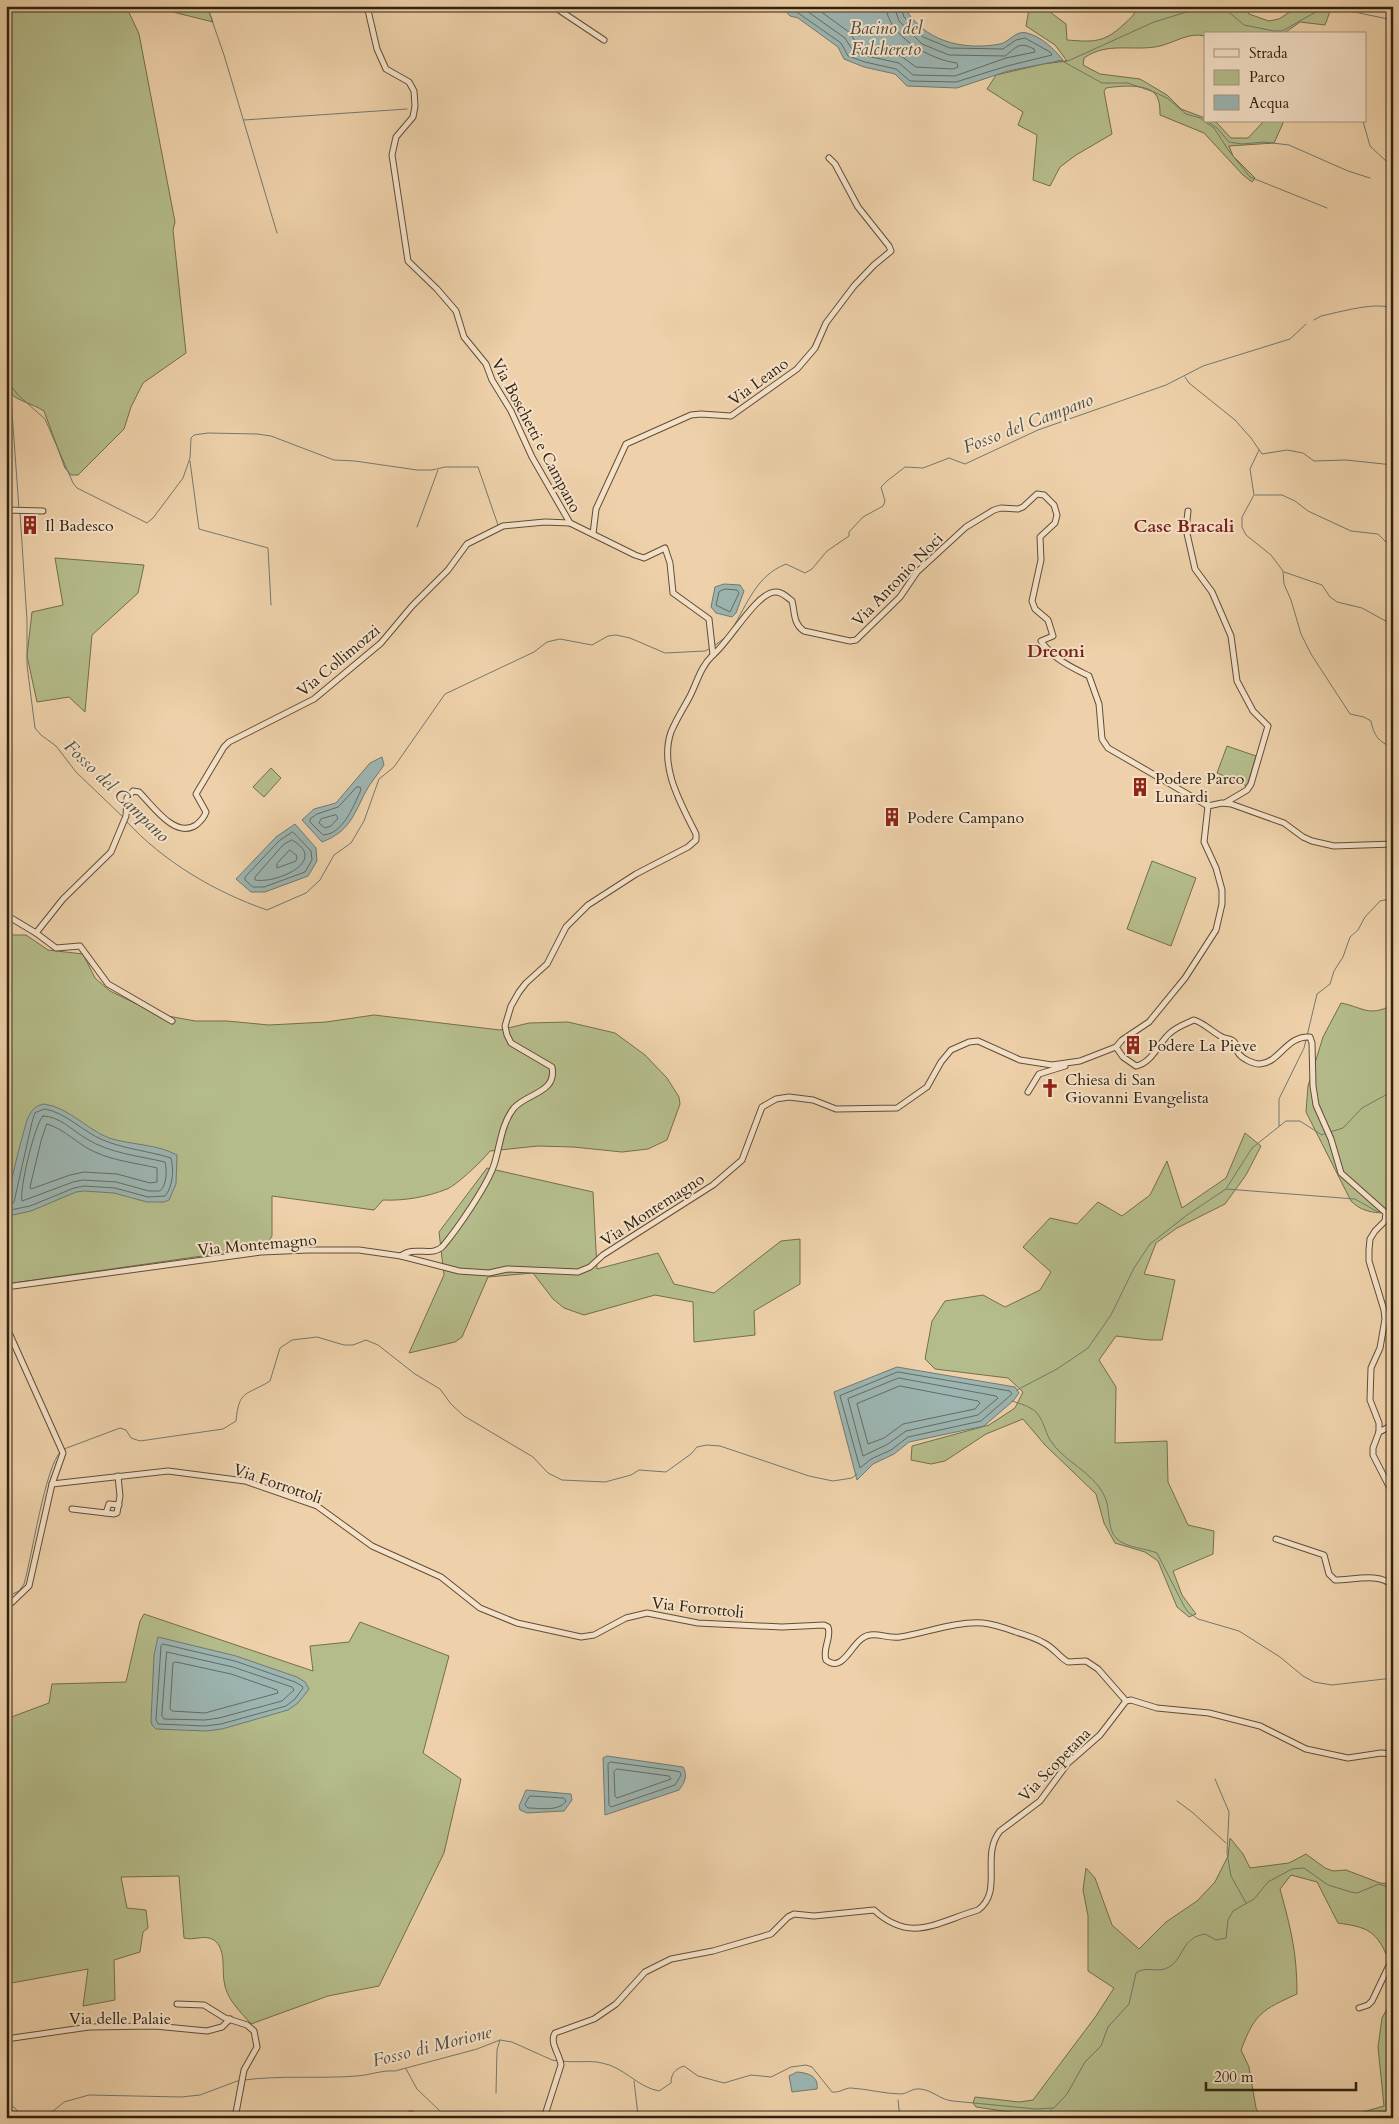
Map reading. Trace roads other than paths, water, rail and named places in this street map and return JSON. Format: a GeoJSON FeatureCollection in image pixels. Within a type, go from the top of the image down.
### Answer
{"type":"FeatureCollection","features":[{"type":"Feature","properties":{"kind":"street","name":"Via Boschetti e Campano"},"geometry":{"type":"LineString","coordinates":[[367,6],[377,49],[386,69],[410,82],[414,94],[413,118],[396,137],[392,155],[407,258],[456,311],[464,337],[486,364],[492,380],[511,411],[532,457],[570,523],[635,556],[644,558],[665,548],[670,563],[674,593],[709,619],[713,655]]}},
{"type":"Feature","properties":{"kind":"street"},"geometry":{"type":"LineString","coordinates":[[554,6],[604,40]]}},
{"type":"Feature","properties":{"kind":"street","name":"Via Leano"},"geometry":{"type":"LineString","coordinates":[[593,534],[596,508],[626,444],[691,415],[731,416],[758,398],[797,369],[815,348],[826,323],[854,286],[890,251],[858,207],[835,164],[829,158]]}},
{"type":"Feature","properties":{"kind":"street","name":"Via Antonio Noci"},"geometry":{"type":"LineString","coordinates":[[713,655],[727,642],[756,601],[773,591],[780,592],[792,600],[795,620],[799,628],[804,631],[850,641],[856,640],[900,597],[917,572],[966,527],[994,510],[1001,508],[1018,509],[1023,507],[1037,494],[1044,495],[1054,505],[1057,515],[1055,522],[1038,541],[1041,560],[1032,601],[1035,609],[1048,620],[1053,636],[1041,642],[1047,651],[1058,659],[1089,676],[1099,704],[1102,739],[1108,748],[1208,806]]}},
{"type":"Feature","properties":{"kind":"street"},"geometry":{"type":"LineString","coordinates":[[6,510],[43,511]]}},
{"type":"Feature","properties":{"kind":"street"},"geometry":{"type":"LineString","coordinates":[[1188,511],[1186,529],[1195,569],[1212,592],[1232,637],[1237,681],[1253,712],[1268,726],[1251,784],[1247,790],[1225,803],[1208,806]]}},
{"type":"Feature","properties":{"kind":"street","name":"Via Collimozzi"},"geometry":{"type":"LineString","coordinates":[[36,933],[63,899],[111,852],[125,819],[127,798],[133,791],[139,792],[173,825],[188,829],[195,825],[201,821],[206,812],[196,794],[224,747],[242,734],[314,699],[385,638],[412,606],[448,570],[467,544],[503,526],[570,523]]}},
{"type":"Feature","properties":{"kind":"street"},"geometry":{"type":"LineString","coordinates":[[401,1256],[407,1251],[433,1251],[443,1246],[478,1197],[491,1172],[498,1142],[514,1109],[544,1090],[549,1083],[553,1072],[552,1067],[512,1043],[507,1035],[505,1026],[511,1006],[519,992],[547,964],[566,928],[588,905],[636,874],[688,847],[696,840],[696,834],[672,779],[668,745],[671,732],[701,670],[713,655]]}},
{"type":"Feature","properties":{"kind":"street"},"geometry":{"type":"LineString","coordinates":[[1225,803],[1284,823],[1303,838],[1312,842],[1334,846],[1393,844]]}},
{"type":"Feature","properties":{"kind":"street","name":"Via Montemagno"},"geometry":{"type":"LineString","coordinates":[[6,1287],[261,1252],[308,1250],[358,1250],[401,1256],[471,1272],[489,1273],[507,1269],[578,1272],[590,1268],[603,1255],[713,1185],[742,1160],[762,1108],[776,1099],[789,1097],[813,1100],[836,1109],[898,1108],[927,1087],[941,1062],[951,1050],[969,1042],[978,1041],[1020,1060],[1052,1065],[1080,1061],[1116,1047],[1122,1040],[1149,1022],[1185,978],[1216,930],[1222,904],[1222,890],[1216,868],[1204,842],[1208,806]]}},
{"type":"Feature","properties":{"kind":"street"},"geometry":{"type":"LineString","coordinates":[[6,915],[36,933],[56,948],[80,946],[108,984],[172,1021]]}},
{"type":"Feature","properties":{"kind":"street"},"geometry":{"type":"LineString","coordinates":[[1116,1047],[1123,1057],[1136,1066],[1141,1065],[1147,1061],[1171,1032],[1194,1020],[1203,1023],[1223,1037],[1232,1040],[1238,1053],[1244,1058],[1253,1063],[1261,1064],[1268,1062],[1296,1038],[1310,1037],[1316,1105],[1331,1139],[1341,1173],[1386,1213],[1385,1221],[1370,1239],[1369,1250],[1369,1261],[1385,1319],[1380,1348],[1372,1368],[1370,1393],[1372,1408],[1379,1423],[1379,1432],[1373,1448],[1373,1455],[1393,1494]]}},
{"type":"Feature","properties":{"kind":"street"},"geometry":{"type":"LineString","coordinates":[[1028,1092],[1039,1074],[1080,1061]]}},
{"type":"Feature","properties":{"kind":"street"},"geometry":{"type":"LineString","coordinates":[[6,1326],[62,1450],[52,1484],[29,1586],[23,1594],[6,1608]]}},
{"type":"Feature","properties":{"kind":"street"},"geometry":{"type":"LineString","coordinates":[[1379,1432],[1393,1425]]}},
{"type":"Feature","properties":{"kind":"street","name":"Via Forrottoli"},"geometry":{"type":"LineString","coordinates":[[52,1484],[168,1471],[219,1476],[245,1481],[317,1506],[372,1546],[441,1577],[480,1608],[517,1623],[581,1637],[594,1635],[626,1618],[647,1614],[698,1622],[782,1627],[824,1625],[828,1627],[830,1634],[824,1651],[826,1660],[830,1664],[838,1664],[844,1661],[864,1636],[872,1634],[886,1638],[901,1637],[981,1623],[1014,1631],[1044,1642],[1068,1662],[1086,1660],[1098,1669],[1126,1701]]}},
{"type":"Feature","properties":{"kind":"street"},"geometry":{"type":"LineString","coordinates":[[72,1509],[117,1513],[119,1505],[118,1476]]}},
{"type":"Feature","properties":{"kind":"street"},"geometry":{"type":"LineString","coordinates":[[106,1513],[109,1504],[119,1505]]}},
{"type":"Feature","properties":{"kind":"street"},"geometry":{"type":"LineString","coordinates":[[1276,1539],[1324,1555],[1329,1574],[1335,1580],[1376,1578],[1388,1581],[1393,1586]]}},
{"type":"Feature","properties":{"kind":"street"},"geometry":{"type":"LineString","coordinates":[[1126,1701],[1131,1700],[1157,1708],[1193,1713],[1209,1713],[1260,1726],[1306,1749],[1348,1758],[1381,1753],[1393,1754]]}},
{"type":"Feature","properties":{"kind":"street","name":"Via Scopetana"},"geometry":{"type":"LineString","coordinates":[[544,2118],[561,2063],[560,2056],[553,2043],[554,2033],[594,2019],[616,2004],[644,1972],[671,1959],[713,1951],[771,1934],[788,1917],[794,1914],[824,1916],[874,1910],[886,1922],[898,1927],[922,1929],[978,1910],[986,1905],[990,1896],[991,1851],[995,1838],[1016,1818],[1040,1801],[1068,1763],[1100,1735],[1126,1701]]}},
{"type":"Feature","properties":{"kind":"street"},"geometry":{"type":"LineString","coordinates":[[1358,2008],[1368,2005],[1372,2001],[1393,1957]]}},
{"type":"Feature","properties":{"kind":"street"},"geometry":{"type":"LineString","coordinates":[[177,2004],[204,2005],[225,2018],[241,2022],[251,2028],[257,2040],[257,2046],[244,2070],[235,2118]]}},
{"type":"Feature","properties":{"kind":"street","name":"Via delle Palaie"},"geometry":{"type":"LineString","coordinates":[[6,2039],[89,2027],[155,2026],[207,2031],[222,2027],[230,2019]]}},
{"type":"Feature","properties":{"kind":"water","name":"Bacino del Falchereto"},"geometry":{"type":"Polygon","coordinates":[[[781,6],[904,6],[921,28],[945,41],[972,46],[986,46],[1000,44],[1019,33],[1027,33],[1038,37],[1063,60],[1008,71],[957,88],[907,86],[895,74],[864,67],[844,59],[838,47],[798,18],[790,16],[781,6]]]}},
{"type":"Feature","properties":{"kind":"water"},"geometry":{"type":"Polygon","coordinates":[[[724,584],[740,585],[744,591],[736,613],[732,617],[716,613],[711,607],[715,587],[724,584]]]}},
{"type":"Feature","properties":{"kind":"water"},"geometry":{"type":"Polygon","coordinates":[[[382,757],[384,765],[368,788],[350,822],[339,833],[322,842],[302,820],[314,809],[336,803],[370,763],[382,757]]]}},
{"type":"Feature","properties":{"kind":"water"},"geometry":{"type":"Polygon","coordinates":[[[295,824],[316,848],[317,861],[308,876],[265,892],[251,892],[236,879],[276,837],[295,824]]]}},
{"type":"Feature","properties":{"kind":"water"},"geometry":{"type":"Polygon","coordinates":[[[44,1104],[70,1114],[109,1138],[169,1151],[177,1155],[176,1184],[169,1200],[164,1202],[147,1202],[114,1193],[84,1191],[76,1192],[31,1211],[8,1216],[7,1209],[11,1184],[27,1120],[33,1109],[44,1104]]]}},
{"type":"Feature","properties":{"kind":"water"},"geometry":{"type":"Polygon","coordinates":[[[897,1367],[1015,1387],[1019,1393],[1013,1401],[984,1426],[909,1442],[894,1454],[873,1464],[857,1480],[834,1392],[897,1367]]]}},
{"type":"Feature","properties":{"kind":"water"},"geometry":{"type":"Polygon","coordinates":[[[158,1637],[236,1656],[297,1677],[305,1682],[309,1689],[298,1703],[288,1710],[222,1729],[206,1731],[156,1729],[151,1721],[154,1655],[158,1637]]]}},
{"type":"Feature","properties":{"kind":"water"},"geometry":{"type":"Polygon","coordinates":[[[607,1756],[683,1767],[685,1779],[679,1790],[605,1815],[603,1758],[607,1756]]]}},
{"type":"Feature","properties":{"kind":"water"},"geometry":{"type":"Polygon","coordinates":[[[526,1790],[571,1794],[572,1800],[564,1811],[527,1813],[520,1810],[519,1806],[526,1790]]]}},
{"type":"Feature","properties":{"kind":"water"},"geometry":{"type":"Polygon","coordinates":[[[797,2072],[812,2076],[816,2081],[817,2089],[792,2092],[789,2076],[797,2072]]]}},
{"type":"Feature","properties":{"kind":"waterway"},"geometry":{"type":"LineString","coordinates":[[207,6],[224,55],[277,233]]}},
{"type":"Feature","properties":{"kind":"waterway"},"geometry":{"type":"LineString","coordinates":[[1057,61],[1068,61],[1154,22],[1203,7],[1224,8],[1244,25],[1274,31],[1282,31],[1314,13],[1330,7],[1393,20]]}},
{"type":"Feature","properties":{"kind":"waterway"},"geometry":{"type":"LineString","coordinates":[[1064,62],[1102,83],[1128,83],[1154,92],[1167,98],[1186,114],[1200,118]]}},
{"type":"Feature","properties":{"kind":"waterway"},"geometry":{"type":"LineString","coordinates":[[244,120],[407,109]]}},
{"type":"Feature","properties":{"kind":"waterway"},"geometry":{"type":"LineString","coordinates":[[1200,118],[1204,121]]}},
{"type":"Feature","properties":{"kind":"waterway"},"geometry":{"type":"LineString","coordinates":[[1206,122],[1214,128],[1229,151],[1250,177],[1327,208]]}},
{"type":"Feature","properties":{"kind":"waterway"},"geometry":{"type":"LineString","coordinates":[[1208,122],[1217,128],[1229,142],[1242,144],[1264,142],[1289,145],[1348,171],[1370,178]]}},
{"type":"Feature","properties":{"kind":"waterway"},"geometry":{"type":"LineString","coordinates":[[1363,122],[1370,146],[1386,161],[1393,162]]}},
{"type":"Feature","properties":{"kind":"waterway","name":"Fosso del Campano"},"geometry":{"type":"LineString","coordinates":[[1314,320],[1321,316],[1368,306],[1393,309]]}},
{"type":"Feature","properties":{"kind":"waterway","name":"Fosso del Campano"},"geometry":{"type":"LineString","coordinates":[[732,629],[754,591],[767,576],[786,564],[805,573],[812,569],[827,551],[849,536],[849,532],[863,517],[883,506],[885,501],[881,487],[905,467],[923,468],[949,458],[965,464],[1038,430],[1166,385],[1203,366],[1290,339],[1306,324]]}},
{"type":"Feature","properties":{"kind":"waterway"},"geometry":{"type":"LineString","coordinates":[[1185,377],[1189,383],[1235,420],[1262,454],[1287,450],[1303,453],[1314,461],[1346,460],[1393,465]]}},
{"type":"Feature","properties":{"kind":"waterway"},"geometry":{"type":"LineString","coordinates":[[6,379],[18,395],[45,419],[73,483],[77,488],[147,523],[153,518],[183,478],[190,458],[191,438],[194,435],[208,433],[271,436],[334,460],[355,461],[417,470],[432,470],[445,467],[478,467],[498,525]]}},
{"type":"Feature","properties":{"kind":"waterway","name":"Fosso del Campano"},"geometry":{"type":"LineString","coordinates":[[10,384],[19,509]]}},
{"type":"Feature","properties":{"kind":"waterway"},"geometry":{"type":"LineString","coordinates":[[1259,450],[1250,469],[1254,495],[1242,517],[1242,527],[1246,535],[1271,555],[1283,571],[1284,584],[1301,634],[1311,654],[1350,714],[1364,717],[1371,721],[1378,737],[1393,748]]}},
{"type":"Feature","properties":{"kind":"waterway"},"geometry":{"type":"LineString","coordinates":[[190,461],[199,529],[268,548],[271,605]]}},
{"type":"Feature","properties":{"kind":"waterway"},"geometry":{"type":"LineString","coordinates":[[417,527],[438,470]]}},
{"type":"Feature","properties":{"kind":"waterway"},"geometry":{"type":"LineString","coordinates":[[1255,495],[1282,495],[1295,501],[1308,511],[1351,531],[1378,534],[1393,549]]}},
{"type":"Feature","properties":{"kind":"waterway","name":"Fosso del Campano"},"geometry":{"type":"LineString","coordinates":[[20,513],[27,620],[27,665],[35,728],[56,746],[76,772],[124,818]]}},
{"type":"Feature","properties":{"kind":"waterway"},"geometry":{"type":"LineString","coordinates":[[1284,572],[1322,585],[1330,597],[1337,602],[1362,608],[1393,625]]}},
{"type":"Feature","properties":{"kind":"waterway","name":"Fosso del Campano"},"geometry":{"type":"LineString","coordinates":[[126,821],[157,850],[191,874],[228,894],[267,910],[306,893],[320,880],[334,855],[351,843],[364,821],[379,779],[394,767],[445,694],[534,652],[547,642],[560,639],[592,645],[608,636],[616,635],[630,638],[665,653],[705,651],[711,648]]}},
{"type":"Feature","properties":{"kind":"waterway","name":"Fosso del Campano"},"geometry":{"type":"LineString","coordinates":[[714,646],[727,636]]}},
{"type":"Feature","properties":{"kind":"waterway"},"geometry":{"type":"LineString","coordinates":[[1307,1036],[1317,994],[1330,984],[1350,937],[1358,930],[1365,917],[1380,901],[1393,898]]}},
{"type":"Feature","properties":{"kind":"waterway"},"geometry":{"type":"LineString","coordinates":[[1279,1126],[1279,1099],[1304,1048],[1306,1040]]}},
{"type":"Feature","properties":{"kind":"waterway"},"geometry":{"type":"LineString","coordinates":[[1330,1132],[1343,1128],[1362,1108],[1393,1091]]}},
{"type":"Feature","properties":{"kind":"waterway"},"geometry":{"type":"LineString","coordinates":[[1226,1189],[1252,1148],[1286,1121],[1300,1121],[1322,1135],[1326,1133]]}},
{"type":"Feature","properties":{"kind":"waterway"},"geometry":{"type":"LineString","coordinates":[[1017,1390],[1057,1369],[1088,1348],[1111,1315],[1134,1268],[1150,1244],[1187,1215],[1226,1189],[1355,1199],[1378,1212],[1381,1211]]}},
{"type":"Feature","properties":{"kind":"waterway"},"geometry":{"type":"LineString","coordinates":[[1385,1210],[1393,1207]]}},
{"type":"Feature","properties":{"kind":"waterway"},"geometry":{"type":"LineString","coordinates":[[64,1449],[120,1428],[126,1430],[131,1438],[140,1441],[223,1429],[236,1421],[239,1403],[242,1398],[270,1381],[280,1348],[292,1340],[317,1337],[344,1345],[353,1345],[366,1340],[378,1345],[415,1374],[440,1389],[451,1404],[464,1416],[533,1457],[548,1473],[562,1480],[605,1482],[631,1475],[639,1470],[666,1472],[691,1454],[697,1447],[707,1445],[720,1446],[809,1476],[833,1481],[852,1478],[857,1474]]}},
{"type":"Feature","properties":{"kind":"waterway"},"geometry":{"type":"LineString","coordinates":[[1012,1401],[1036,1412],[1056,1448],[1099,1487],[1106,1500],[1111,1530],[1117,1539],[1126,1544],[1157,1553],[1188,1612],[1198,1619],[1239,1631],[1280,1657],[1303,1676],[1314,1682],[1332,1685],[1393,1678]]}},
{"type":"Feature","properties":{"kind":"waterway"},"geometry":{"type":"LineString","coordinates":[[6,1597],[19,1591],[24,1584],[44,1493],[55,1460],[61,1451]]}},
{"type":"Feature","properties":{"kind":"waterway"},"geometry":{"type":"LineString","coordinates":[[1215,1779],[1229,1812],[1227,1853],[1231,1876],[1246,1903]]}},
{"type":"Feature","properties":{"kind":"waterway"},"geometry":{"type":"LineString","coordinates":[[1177,1801],[1226,1843]]}},
{"type":"Feature","properties":{"kind":"waterway","name":"Fosso di Morione"},"geometry":{"type":"LineString","coordinates":[[562,2061],[593,2062],[610,2065],[644,2086],[659,2091],[671,2083],[674,2072],[684,2066],[698,2076],[724,2083],[751,2075],[771,2077],[791,2067],[806,2065],[812,2067],[832,2092],[851,2088],[902,2094],[920,2089],[953,2101],[1036,2109],[1054,2108],[1067,2094],[1085,2062],[1101,2046],[1108,2027],[1129,2004],[1136,1973],[1144,1970],[1161,1970],[1169,1967],[1178,1958],[1187,1944],[1197,1936],[1205,1934],[1216,1940],[1226,1938],[1228,1920],[1233,1911],[1254,1899],[1268,1882],[1292,1869],[1304,1868],[1328,1885],[1351,1892],[1357,1893],[1379,1884],[1393,1889]]}},
{"type":"Feature","properties":{"kind":"waterway","name":"Fosso di Morione"},"geometry":{"type":"LineString","coordinates":[[244,2080],[357,2076],[395,2071],[477,2049],[500,2040],[512,2042],[558,2061]]}},
{"type":"Feature","properties":{"kind":"waterway"},"geometry":{"type":"LineString","coordinates":[[496,2093],[497,2050],[500,2040]]}},
{"type":"Feature","properties":{"kind":"waterway"},"geometry":{"type":"LineString","coordinates":[[406,2069],[417,2089],[441,2112],[501,2112],[541,2116]]}},
{"type":"Feature","properties":{"kind":"waterway","name":"Fosso di Morione"},"geometry":{"type":"LineString","coordinates":[[41,2118],[47,2116],[64,2102],[89,2095],[181,2097],[200,2095],[240,2080]]}},
{"type":"Feature","properties":{"kind":"waterway"},"geometry":{"type":"LineString","coordinates":[[634,2081],[638,2115]]}},
{"type":"Feature","properties":{"kind":"waterway"},"geometry":{"type":"LineString","coordinates":[[898,2100],[900,2118]]}},
{"type":"Feature","properties":{"kind":"waterway","name":"Fosso di Morione"},"geometry":{"type":"LineString","coordinates":[[6,2107],[14,2107],[23,2118]]}},
{"type":"Feature","properties":{"kind":"waterway","name":"Fosso di Morione"},"geometry":{"type":"LineString","coordinates":[[1051,2110],[1050,2112],[1056,2118]]}},
{"type":"Feature","properties":{"kind":"waterway","name":"Fosso di Morione"},"geometry":{"type":"LineString","coordinates":[[1363,2118],[1375,2113],[1393,2111]]}},
{"type":"Feature","properties":{"kind":"place","name":"Il Badesco"},"geometry":{"type":"Point","coordinates":[30,525]}},
{"type":"Feature","properties":{"kind":"place","name":"Podere Parco Lunardi"},"geometry":{"type":"Point","coordinates":[1140,787]}},
{"type":"Feature","properties":{"kind":"place","name":"Podere Campano"},"geometry":{"type":"Point","coordinates":[892,817]}},
{"type":"Feature","properties":{"kind":"place","name":"Podere La Pieve"},"geometry":{"type":"Point","coordinates":[1133,1045]}},
{"type":"Feature","properties":{"kind":"place","name":"Chiesa di San Giovanni Evangelista"},"geometry":{"type":"Point","coordinates":[1050,1088]}},
{"type":"Feature","properties":{"kind":"district","name":"Case Bracali"},"geometry":{"type":"Point","coordinates":[1184,526]}},
{"type":"Feature","properties":{"kind":"district","name":"Dreoni"},"geometry":{"type":"Point","coordinates":[1056,651]}}]}
